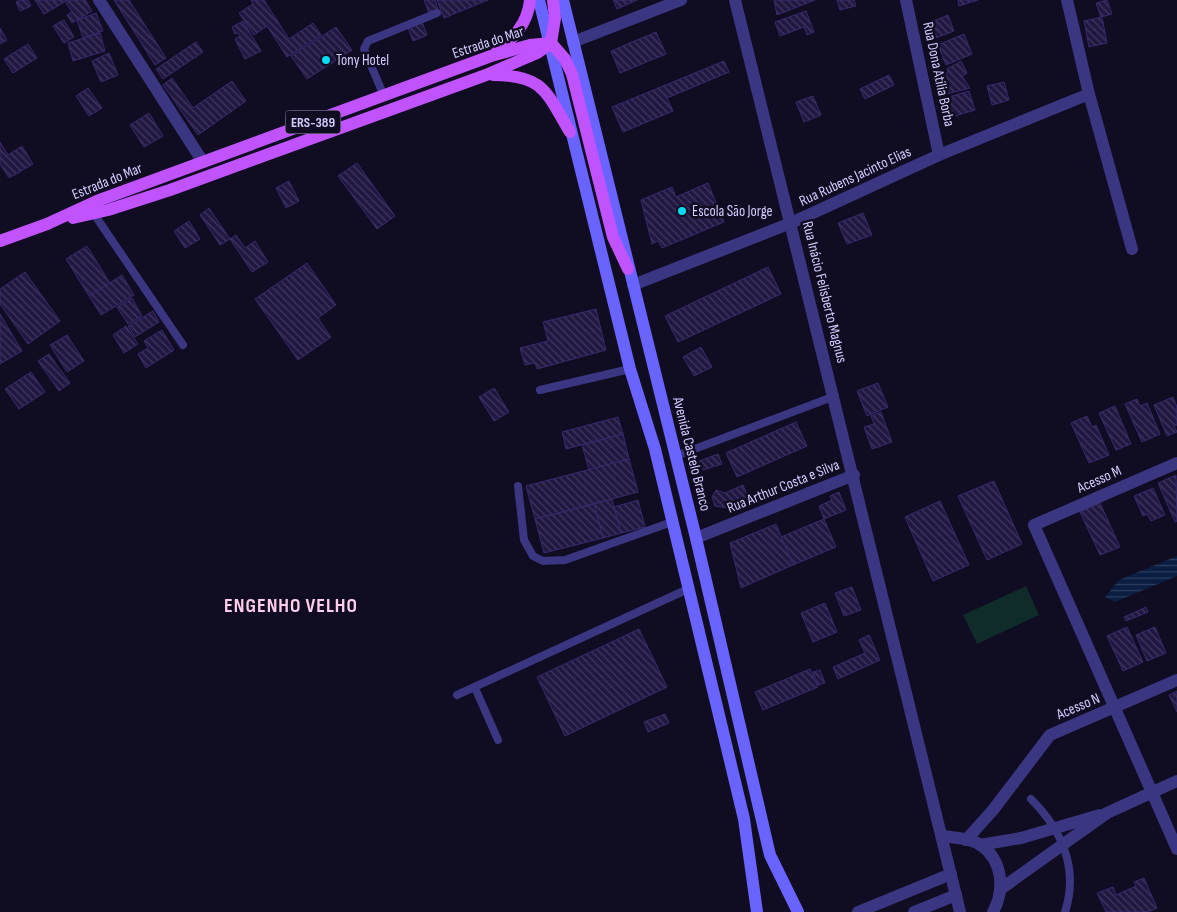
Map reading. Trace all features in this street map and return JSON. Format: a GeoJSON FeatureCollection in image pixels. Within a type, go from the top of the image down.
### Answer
{"type":"FeatureCollection","features":[{"type":"Feature","properties":{"kind":"main road"},"geometry":{"type":"LineString","coordinates":[[491,56],[517,33],[527,14],[530,0]]}},
{"type":"Feature","properties":{"kind":"main road"},"geometry":{"type":"LineString","coordinates":[[539,0],[570,132],[630,369],[655,449],[744,819],[758,912]]}},
{"type":"Feature","properties":{"kind":"main road"},"geometry":{"type":"LineString","coordinates":[[550,43],[555,18],[553,0]]}},
{"type":"Feature","properties":{"kind":"main road","name":"Avenida Castelo Branco"},"geometry":{"type":"LineString","coordinates":[[563,0],[696,538],[770,855],[798,912]]}},
{"type":"Feature","properties":{"kind":"main road","name":"Estrada do Mar"},"geometry":{"type":"LineString","coordinates":[[91,209],[170,190],[486,75],[537,53],[550,43]]}},
{"type":"Feature","properties":{"kind":"main road","name":"Estrada do Mar"},"geometry":{"type":"LineString","coordinates":[[0,241],[91,209],[203,162],[491,56],[530,44],[550,43]]}},
{"type":"Feature","properties":{"kind":"main road"},"geometry":{"type":"LineString","coordinates":[[550,43],[566,59],[572,74],[613,238],[628,268]]}},
{"type":"Feature","properties":{"kind":"main road"},"geometry":{"type":"LineString","coordinates":[[486,75],[518,75],[535,82],[546,93],[570,132]]}},
{"type":"Feature","properties":{"kind":"street"},"geometry":{"type":"LineString","coordinates":[[99,0],[203,162]]}},
{"type":"Feature","properties":{"kind":"street"},"geometry":{"type":"LineString","coordinates":[[573,42],[681,0]]}},
{"type":"Feature","properties":{"kind":"street","name":"Rua Inácio Felisberto Magnus"},"geometry":{"type":"LineString","coordinates":[[736,0],[835,396],[960,912]]}},
{"type":"Feature","properties":{"kind":"street","name":"Rua Dona Atília Borba"},"geometry":{"type":"LineString","coordinates":[[906,0],[939,155]]}},
{"type":"Feature","properties":{"kind":"street"},"geometry":{"type":"LineString","coordinates":[[1067,0],[1132,249]]}},
{"type":"Feature","properties":{"kind":"street","name":"Rua Rubens Jacinto Elias"},"geometry":{"type":"LineString","coordinates":[[634,285],[791,223],[939,155],[1090,94]]}},
{"type":"Feature","properties":{"kind":"street","name":"Acesso M"},"geometry":{"type":"LineString","coordinates":[[1113,708],[1034,525],[1177,463]]}},
{"type":"Feature","properties":{"kind":"street","name":"Rua Arthur Costa e Silva"},"geometry":{"type":"LineString","coordinates":[[696,538],[854,475]]}},
{"type":"Feature","properties":{"kind":"street","name":"Acesso N"},"geometry":{"type":"LineString","coordinates":[[966,840],[993,810],[1050,735],[1177,680]]}},
{"type":"Feature","properties":{"kind":"street"},"geometry":{"type":"LineString","coordinates":[[1113,708],[1177,849]]}},
{"type":"Feature","properties":{"kind":"street"},"geometry":{"type":"LineString","coordinates":[[1002,888],[1108,813],[1177,781]]}},
{"type":"Feature","properties":{"kind":"street"},"geometry":{"type":"LineString","coordinates":[[943,836],[980,844],[1021,838],[1054,826],[1108,813]]}},
{"type":"Feature","properties":{"kind":"street"},"geometry":{"type":"LineString","coordinates":[[980,844],[990,854],[999,871],[1002,888],[993,912]]}},
{"type":"Feature","properties":{"kind":"street"},"geometry":{"type":"LineString","coordinates":[[858,912],[951,874]]}},
{"type":"Feature","properties":{"kind":"street"},"geometry":{"type":"LineString","coordinates":[[914,912],[956,895]]}},
{"type":"Feature","properties":{"kind":"lane"},"geometry":{"type":"LineString","coordinates":[[384,96],[364,49],[368,41],[437,13]]}},
{"type":"Feature","properties":{"kind":"lane"},"geometry":{"type":"LineString","coordinates":[[91,209],[183,345]]}},
{"type":"Feature","properties":{"kind":"lane"},"geometry":{"type":"LineString","coordinates":[[540,390],[630,369]]}},
{"type":"Feature","properties":{"kind":"lane"},"geometry":{"type":"LineString","coordinates":[[676,456],[835,396]]}},
{"type":"Feature","properties":{"kind":"lane"},"geometry":{"type":"LineString","coordinates":[[518,486],[524,540],[533,556],[543,561],[565,560],[672,522]]}},
{"type":"Feature","properties":{"kind":"lane"},"geometry":{"type":"LineString","coordinates":[[457,695],[688,589]]}},
{"type":"Feature","properties":{"kind":"lane"},"geometry":{"type":"LineString","coordinates":[[475,688],[498,740]]}},
{"type":"Feature","properties":{"kind":"lane"},"geometry":{"type":"LineString","coordinates":[[1031,800],[1054,826],[1069,861],[1070,878],[1065,912]]}},
{"type":"Feature","properties":{"kind":"green space"},"geometry":{"type":"Polygon","coordinates":[[[1026,586],[1039,615],[977,644],[963,615],[1026,586]]]}},
{"type":"Feature","properties":{"kind":"water"},"geometry":{"type":"Polygon","coordinates":[[[1177,556],[1177,576],[1115,602],[1105,597],[1119,580],[1177,556]]]}},
{"type":"Feature","properties":{"kind":"building"},"geometry":{"type":"Polygon","coordinates":[[[28,0],[31,6],[20,11],[16,2],[28,0]]]}},
{"type":"Feature","properties":{"kind":"building"},"geometry":{"type":"Polygon","coordinates":[[[35,0],[68,0],[44,14],[35,0]]]}},
{"type":"Feature","properties":{"kind":"building"},"geometry":{"type":"Polygon","coordinates":[[[70,0],[85,0],[92,11],[72,23],[67,15],[72,12],[66,3],[70,0]]]}},
{"type":"Feature","properties":{"kind":"building"},"geometry":{"type":"Polygon","coordinates":[[[114,0],[129,0],[166,58],[155,65],[114,0]]]}},
{"type":"Feature","properties":{"kind":"building"},"geometry":{"type":"Polygon","coordinates":[[[251,0],[264,0],[289,39],[313,23],[321,35],[287,57],[267,26],[254,35],[239,13],[253,4],[251,0]]]}},
{"type":"Feature","properties":{"kind":"building"},"geometry":{"type":"Polygon","coordinates":[[[424,0],[435,0],[438,9],[429,13],[424,0]]]}},
{"type":"Feature","properties":{"kind":"building"},"geometry":{"type":"Polygon","coordinates":[[[437,0],[488,0],[444,18],[437,0]]]}},
{"type":"Feature","properties":{"kind":"building"},"geometry":{"type":"Polygon","coordinates":[[[613,0],[637,0],[617,9],[613,0]]]}},
{"type":"Feature","properties":{"kind":"building"},"geometry":{"type":"Polygon","coordinates":[[[774,0],[815,0],[777,15],[774,0]]]}},
{"type":"Feature","properties":{"kind":"building"},"geometry":{"type":"Polygon","coordinates":[[[837,0],[854,0],[856,6],[840,10],[837,0]]]}},
{"type":"Feature","properties":{"kind":"building"},"geometry":{"type":"Polygon","coordinates":[[[958,0],[978,0],[959,6],[958,0]]]}},
{"type":"Feature","properties":{"kind":"building"},"geometry":{"type":"Polygon","coordinates":[[[1107,0],[1112,14],[1101,17],[1096,3],[1107,0]]]}},
{"type":"Feature","properties":{"kind":"building"},"geometry":{"type":"Polygon","coordinates":[[[806,11],[814,32],[807,35],[804,27],[780,36],[775,22],[806,11]]]}},
{"type":"Feature","properties":{"kind":"building"},"geometry":{"type":"Polygon","coordinates":[[[96,13],[103,31],[83,38],[77,20],[96,13]]]}},
{"type":"Feature","properties":{"kind":"building"},"geometry":{"type":"Polygon","coordinates":[[[948,15],[954,31],[933,39],[929,30],[936,27],[934,21],[948,15]]]}},
{"type":"Feature","properties":{"kind":"building"},"geometry":{"type":"Polygon","coordinates":[[[1102,17],[1107,43],[1089,47],[1084,21],[1102,17]]]}},
{"type":"Feature","properties":{"kind":"building"},"geometry":{"type":"Polygon","coordinates":[[[64,20],[74,37],[64,43],[53,26],[64,20]]]}},
{"type":"Feature","properties":{"kind":"building"},"geometry":{"type":"Polygon","coordinates":[[[243,21],[261,51],[245,59],[235,39],[240,36],[238,33],[235,34],[232,27],[243,21]]]}},
{"type":"Feature","properties":{"kind":"building"},"geometry":{"type":"Polygon","coordinates":[[[422,22],[427,35],[413,41],[408,28],[422,22]]]}},
{"type":"Feature","properties":{"kind":"building"},"geometry":{"type":"Polygon","coordinates":[[[336,27],[352,50],[307,79],[291,56],[336,27]]]}},
{"type":"Feature","properties":{"kind":"building"},"geometry":{"type":"Polygon","coordinates":[[[0,28],[7,40],[0,44],[0,28]]]}},
{"type":"Feature","properties":{"kind":"building"},"geometry":{"type":"Polygon","coordinates":[[[656,32],[666,54],[620,73],[611,51],[656,32]]]}},
{"type":"Feature","properties":{"kind":"building"},"geometry":{"type":"Polygon","coordinates":[[[100,33],[105,51],[73,61],[68,43],[100,33]]]}},
{"type":"Feature","properties":{"kind":"building"},"geometry":{"type":"Polygon","coordinates":[[[964,34],[972,54],[946,65],[938,45],[964,34]]]}},
{"type":"Feature","properties":{"kind":"building"},"geometry":{"type":"Polygon","coordinates":[[[196,42],[203,52],[163,79],[156,69],[196,42]]]}},
{"type":"Feature","properties":{"kind":"building"},"geometry":{"type":"Polygon","coordinates":[[[28,44],[37,58],[13,73],[4,59],[28,44]]]}},
{"type":"Feature","properties":{"kind":"building"},"geometry":{"type":"Polygon","coordinates":[[[109,53],[118,75],[101,82],[92,61],[109,53]]]}},
{"type":"Feature","properties":{"kind":"building"},"geometry":{"type":"Polygon","coordinates":[[[724,61],[729,72],[667,98],[673,111],[623,132],[612,107],[724,61]]]}},
{"type":"Feature","properties":{"kind":"building"},"geometry":{"type":"Polygon","coordinates":[[[961,61],[967,73],[962,76],[970,88],[943,95],[936,78],[948,72],[947,69],[961,61]]]}},
{"type":"Feature","properties":{"kind":"building"},"geometry":{"type":"Polygon","coordinates":[[[889,75],[894,85],[865,99],[860,89],[889,75]]]}},
{"type":"Feature","properties":{"kind":"building"},"geometry":{"type":"Polygon","coordinates":[[[172,78],[193,108],[232,81],[246,101],[198,135],[163,85],[172,78]]]}},
{"type":"Feature","properties":{"kind":"building"},"geometry":{"type":"Polygon","coordinates":[[[1004,82],[1009,100],[992,105],[987,86],[1004,82]]]}},
{"type":"Feature","properties":{"kind":"building"},"geometry":{"type":"Polygon","coordinates":[[[88,88],[102,108],[89,116],[76,96],[88,88]]]}},
{"type":"Feature","properties":{"kind":"building"},"geometry":{"type":"Polygon","coordinates":[[[969,91],[975,110],[948,118],[942,99],[969,91]]]}},
{"type":"Feature","properties":{"kind":"building"},"geometry":{"type":"Polygon","coordinates":[[[813,96],[821,115],[804,122],[796,102],[813,96]]]}},
{"type":"Feature","properties":{"kind":"building"},"geometry":{"type":"Polygon","coordinates":[[[149,113],[163,136],[144,147],[130,125],[149,113]]]}},
{"type":"Feature","properties":{"kind":"building"},"geometry":{"type":"Polygon","coordinates":[[[0,142],[8,155],[22,146],[33,164],[9,178],[0,164],[0,142]]]}},
{"type":"Feature","properties":{"kind":"building"},"geometry":{"type":"Polygon","coordinates":[[[357,163],[395,216],[377,229],[338,176],[357,163]]]}},
{"type":"Feature","properties":{"kind":"building"},"geometry":{"type":"Polygon","coordinates":[[[289,181],[299,201],[286,208],[276,188],[289,181]]]}},
{"type":"Feature","properties":{"kind":"building","name":"Escola São Jorge"},"geometry":{"type":"Polygon","coordinates":[[[708,183],[724,222],[662,248],[658,241],[652,244],[641,200],[672,187],[676,197],[708,183]]]}},
{"type":"Feature","properties":{"kind":"building"},"geometry":{"type":"Polygon","coordinates":[[[209,208],[230,239],[220,245],[200,215],[209,208]]]}},
{"type":"Feature","properties":{"kind":"building"},"geometry":{"type":"Polygon","coordinates":[[[863,213],[872,235],[847,244],[838,223],[863,213]]]}},
{"type":"Feature","properties":{"kind":"building"},"geometry":{"type":"Polygon","coordinates":[[[189,221],[200,239],[185,248],[174,231],[189,221]]]}},
{"type":"Feature","properties":{"kind":"building"},"geometry":{"type":"Polygon","coordinates":[[[236,235],[245,248],[255,241],[268,262],[252,272],[230,239],[236,235]]]}},
{"type":"Feature","properties":{"kind":"building"},"geometry":{"type":"Polygon","coordinates":[[[87,246],[110,283],[89,296],[66,259],[87,246]]]}},
{"type":"Feature","properties":{"kind":"building"},"geometry":{"type":"Polygon","coordinates":[[[307,263],[336,305],[318,318],[331,337],[298,360],[255,299],[307,263]]]}},
{"type":"Feature","properties":{"kind":"building"},"geometry":{"type":"Polygon","coordinates":[[[768,267],[781,294],[678,342],[665,316],[768,267]]]}},
{"type":"Feature","properties":{"kind":"building"},"geometry":{"type":"Polygon","coordinates":[[[25,272],[60,321],[28,344],[0,304],[0,289],[25,272]]]}},
{"type":"Feature","properties":{"kind":"building"},"geometry":{"type":"Polygon","coordinates":[[[122,275],[134,295],[101,315],[89,296],[122,275]]]}},
{"type":"Feature","properties":{"kind":"building"},"geometry":{"type":"Polygon","coordinates":[[[132,298],[142,316],[128,324],[117,307],[132,298]]]}},
{"type":"Feature","properties":{"kind":"building"},"geometry":{"type":"Polygon","coordinates":[[[596,309],[606,350],[537,369],[535,363],[525,365],[520,348],[548,341],[543,322],[596,309]]]}},
{"type":"Feature","properties":{"kind":"building"},"geometry":{"type":"Polygon","coordinates":[[[153,311],[159,322],[135,337],[128,326],[153,311]]]}},
{"type":"Feature","properties":{"kind":"building"},"geometry":{"type":"Polygon","coordinates":[[[0,314],[22,351],[0,364],[0,314]]]}},
{"type":"Feature","properties":{"kind":"building"},"geometry":{"type":"Polygon","coordinates":[[[126,326],[138,344],[124,353],[113,335],[126,326]]]}},
{"type":"Feature","properties":{"kind":"building"},"geometry":{"type":"Polygon","coordinates":[[[162,330],[174,350],[146,368],[138,354],[148,348],[144,341],[162,330]]]}},
{"type":"Feature","properties":{"kind":"building"},"geometry":{"type":"Polygon","coordinates":[[[67,335],[84,361],[67,372],[50,345],[67,335]]]}},
{"type":"Feature","properties":{"kind":"building"},"geometry":{"type":"Polygon","coordinates":[[[701,347],[712,367],[694,376],[683,357],[701,347]]]}},
{"type":"Feature","properties":{"kind":"building"},"geometry":{"type":"Polygon","coordinates":[[[49,354],[70,383],[59,391],[38,361],[49,354]]]}},
{"type":"Feature","properties":{"kind":"building"},"geometry":{"type":"Polygon","coordinates":[[[31,372],[45,392],[19,409],[5,389],[31,372]]]}},
{"type":"Feature","properties":{"kind":"building"},"geometry":{"type":"Polygon","coordinates":[[[878,383],[888,407],[867,416],[857,391],[878,383]]]}},
{"type":"Feature","properties":{"kind":"building"},"geometry":{"type":"Polygon","coordinates":[[[494,388],[509,412],[494,421],[479,397],[494,388]]]}},
{"type":"Feature","properties":{"kind":"building"},"geometry":{"type":"Polygon","coordinates":[[[1173,397],[1177,407],[1177,425],[1174,426],[1177,432],[1167,436],[1154,405],[1173,397]]]}},
{"type":"Feature","properties":{"kind":"building"},"geometry":{"type":"Polygon","coordinates":[[[1137,399],[1140,406],[1147,403],[1160,434],[1142,442],[1125,404],[1137,399]]]}},
{"type":"Feature","properties":{"kind":"building"},"geometry":{"type":"Polygon","coordinates":[[[1115,406],[1131,444],[1116,450],[1099,413],[1115,406]]]}},
{"type":"Feature","properties":{"kind":"building"},"geometry":{"type":"Polygon","coordinates":[[[881,412],[892,442],[872,449],[864,427],[874,424],[871,416],[881,412]]]}},
{"type":"Feature","properties":{"kind":"building"},"geometry":{"type":"Polygon","coordinates":[[[1087,416],[1092,427],[1096,425],[1109,455],[1089,463],[1071,423],[1087,416]]]}},
{"type":"Feature","properties":{"kind":"building"},"geometry":{"type":"Polygon","coordinates":[[[618,417],[623,434],[566,449],[562,432],[618,417]]]}},
{"type":"Feature","properties":{"kind":"building"},"geometry":{"type":"Polygon","coordinates":[[[796,422],[807,446],[737,477],[726,453],[796,422]]]}},
{"type":"Feature","properties":{"kind":"building"},"geometry":{"type":"Polygon","coordinates":[[[623,434],[629,459],[589,470],[582,445],[623,434]]]}},
{"type":"Feature","properties":{"kind":"building"},"geometry":{"type":"Polygon","coordinates":[[[718,454],[722,464],[703,470],[699,461],[718,454]]]}},
{"type":"Feature","properties":{"kind":"building"},"geometry":{"type":"Polygon","coordinates":[[[629,459],[638,492],[535,519],[526,486],[629,459]]]}},
{"type":"Feature","properties":{"kind":"building"},"geometry":{"type":"Polygon","coordinates":[[[1176,475],[1177,521],[1175,522],[1158,483],[1176,475]]]}},
{"type":"Feature","properties":{"kind":"building"},"geometry":{"type":"Polygon","coordinates":[[[994,481],[1022,544],[987,560],[958,496],[994,481]]]}},
{"type":"Feature","properties":{"kind":"building"},"geometry":{"type":"Polygon","coordinates":[[[743,485],[749,500],[727,508],[715,506],[712,497],[716,490],[725,493],[743,485]]]}},
{"type":"Feature","properties":{"kind":"building"},"geometry":{"type":"Polygon","coordinates":[[[1153,488],[1165,515],[1151,521],[1147,514],[1143,516],[1134,496],[1153,488]]]}},
{"type":"Feature","properties":{"kind":"building"},"geometry":{"type":"Polygon","coordinates":[[[839,492],[846,510],[824,519],[819,506],[832,500],[830,496],[839,492]]]}},
{"type":"Feature","properties":{"kind":"building"},"geometry":{"type":"Polygon","coordinates":[[[612,499],[621,533],[603,538],[594,504],[612,499]]]}},
{"type":"Feature","properties":{"kind":"building"},"geometry":{"type":"Polygon","coordinates":[[[638,500],[645,527],[621,533],[614,507],[638,500]]]}},
{"type":"Feature","properties":{"kind":"building"},"geometry":{"type":"Polygon","coordinates":[[[940,501],[969,565],[933,581],[905,517],[940,501]]]}},
{"type":"Feature","properties":{"kind":"building"},"geometry":{"type":"Polygon","coordinates":[[[1100,503],[1120,547],[1100,555],[1080,512],[1100,503]]]}},
{"type":"Feature","properties":{"kind":"building"},"geometry":{"type":"Polygon","coordinates":[[[594,504],[603,538],[544,553],[535,519],[594,504]]]}},
{"type":"Feature","properties":{"kind":"building"},"geometry":{"type":"Polygon","coordinates":[[[824,519],[836,547],[793,565],[781,537],[824,519]]]}},
{"type":"Feature","properties":{"kind":"building"},"geometry":{"type":"Polygon","coordinates":[[[776,524],[793,565],[741,588],[730,543],[776,524]]]}},
{"type":"Feature","properties":{"kind":"building"},"geometry":{"type":"Polygon","coordinates":[[[852,587],[861,610],[844,616],[835,593],[852,587]]]}},
{"type":"Feature","properties":{"kind":"building"},"geometry":{"type":"Polygon","coordinates":[[[825,603],[837,632],[813,642],[801,613],[825,603]]]}},
{"type":"Feature","properties":{"kind":"building"},"geometry":{"type":"Polygon","coordinates":[[[1146,607],[1148,612],[1126,621],[1124,617],[1146,607]]]}},
{"type":"Feature","properties":{"kind":"building"},"geometry":{"type":"Polygon","coordinates":[[[1127,627],[1143,662],[1123,671],[1107,636],[1127,627]]]}},
{"type":"Feature","properties":{"kind":"building"},"geometry":{"type":"Polygon","coordinates":[[[1155,627],[1166,653],[1147,661],[1136,635],[1155,627]]]}},
{"type":"Feature","properties":{"kind":"building"},"geometry":{"type":"Polygon","coordinates":[[[639,629],[667,687],[565,736],[537,677],[639,629]]]}},
{"type":"Feature","properties":{"kind":"building"},"geometry":{"type":"Polygon","coordinates":[[[869,635],[880,660],[838,679],[833,667],[865,653],[859,640],[869,635]]]}},
{"type":"Feature","properties":{"kind":"building"},"geometry":{"type":"Polygon","coordinates":[[[810,669],[818,687],[763,710],[755,692],[810,669]]]}},
{"type":"Feature","properties":{"kind":"building"},"geometry":{"type":"Polygon","coordinates":[[[820,670],[825,683],[818,685],[813,672],[820,670]]]}},
{"type":"Feature","properties":{"kind":"building"},"geometry":{"type":"Polygon","coordinates":[[[1177,691],[1177,712],[1169,695],[1177,691]]]}},
{"type":"Feature","properties":{"kind":"building"},"geometry":{"type":"Polygon","coordinates":[[[665,714],[669,723],[648,732],[644,722],[665,714]]]}},
{"type":"Feature","properties":{"kind":"building"},"geometry":{"type":"Polygon","coordinates":[[[1144,878],[1157,908],[1148,912],[1106,912],[1097,893],[1113,887],[1116,895],[1136,886],[1134,882],[1144,878]]]}},
{"type":"Feature","properties":{"kind":"place","name":"Tony Hotel"},"geometry":{"type":"Point","coordinates":[326,60]}},
{"type":"Feature","properties":{"kind":"place","name":"Escola São Jorge"},"geometry":{"type":"Point","coordinates":[682,211]}},
{"type":"Feature","properties":{"kind":"district","name":"ENGENHO VELHO"},"geometry":{"type":"Point","coordinates":[291,605]}}]}
